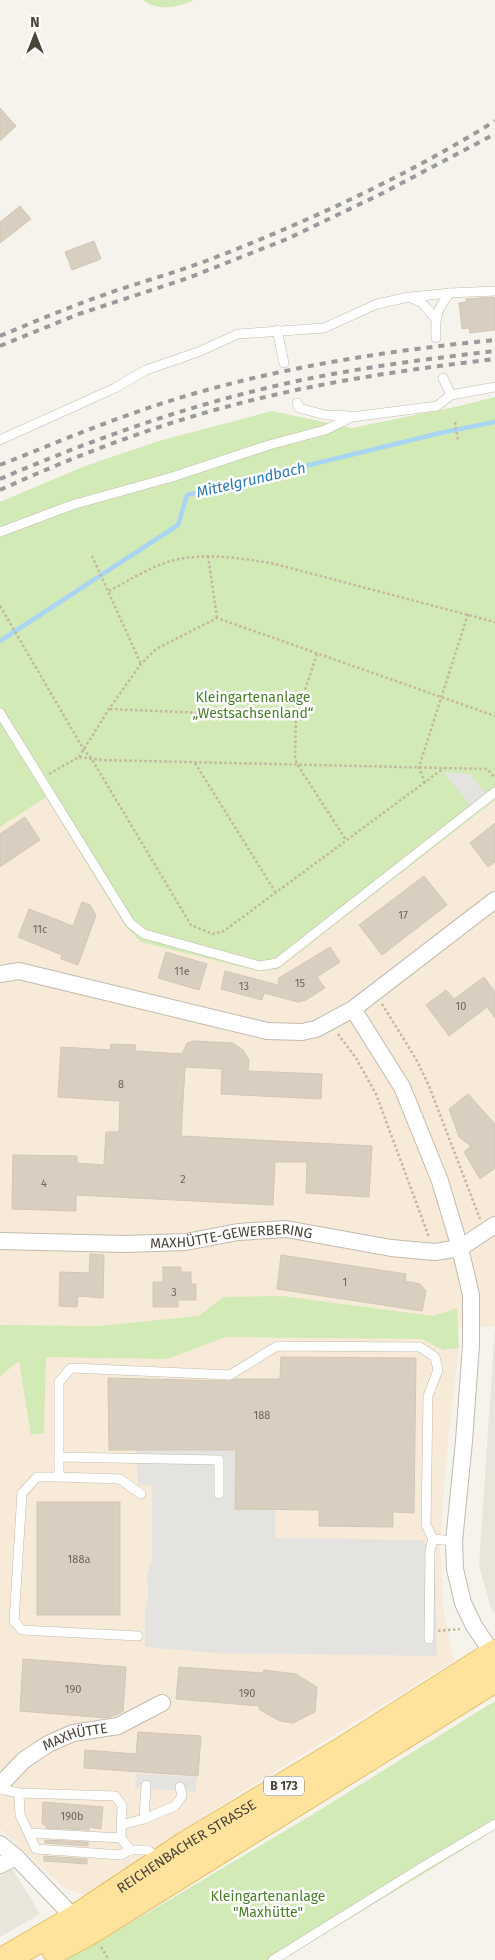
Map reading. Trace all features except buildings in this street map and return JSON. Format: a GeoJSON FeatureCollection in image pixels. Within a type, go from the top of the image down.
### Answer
{"type":"FeatureCollection","features":[{"type":"Feature","properties":{"kind":"main road","name":"REICHENBACHER STRASSE"},"geometry":{"type":"LineString","coordinates":[[36,1960],[160,1862],[358,1740],[495,1661]]}},
{"type":"Feature","properties":{"kind":"main road","name":"REICHENBACHER STRASSE"},"geometry":{"type":"LineString","coordinates":[[4,1960],[81,1926],[495,1661]]}},
{"type":"Feature","properties":{"kind":"street"},"geometry":{"type":"LineString","coordinates":[[0,974],[19,971],[267,1031],[302,1032],[316,1029],[353,1009],[495,900]]}},
{"type":"Feature","properties":{"kind":"street"},"geometry":{"type":"LineString","coordinates":[[353,1009],[402,1087],[440,1181],[460,1248],[470,1295],[471,1345],[454,1541],[455,1569],[463,1603],[495,1661]]}},
{"type":"Feature","properties":{"kind":"street","name":"MAXHÜTTE-GEWERBERING"},"geometry":{"type":"LineString","coordinates":[[0,1241],[125,1244],[186,1242],[238,1232],[286,1229],[391,1248],[435,1252],[460,1248],[490,1229]]}},
{"type":"Feature","properties":{"kind":"street","name":"MAXHÜTTE"},"geometry":{"type":"LineString","coordinates":[[0,1785],[24,1760],[48,1744],[74,1733],[118,1726],[162,1703]]}},
{"type":"Feature","properties":{"kind":"street"},"geometry":{"type":"LineString","coordinates":[[0,1844],[16,1857],[81,1926]]}},
{"type":"Feature","properties":{"kind":"street"},"geometry":{"type":"LineString","coordinates":[[0,1865],[16,1857]]}},
{"type":"Feature","properties":{"kind":"lane"},"geometry":{"type":"LineString","coordinates":[[0,440],[115,388],[146,370],[198,352],[238,334],[324,328],[377,304],[408,297],[495,291]]}},
{"type":"Feature","properties":{"kind":"lane"},"geometry":{"type":"LineString","coordinates":[[436,338],[435,318],[441,304],[450,294]]}},
{"type":"Feature","properties":{"kind":"lane"},"geometry":{"type":"LineString","coordinates":[[408,297],[422,303],[435,318]]}},
{"type":"Feature","properties":{"kind":"lane"},"geometry":{"type":"LineString","coordinates":[[277,330],[284,363]]}},
{"type":"Feature","properties":{"kind":"lane"},"geometry":{"type":"LineString","coordinates":[[443,378],[451,395]]}},
{"type":"Feature","properties":{"kind":"lane"},"geometry":{"type":"LineString","coordinates":[[297,403],[299,408],[325,415],[352,417],[437,406],[451,395],[495,386]]}},
{"type":"Feature","properties":{"kind":"lane"},"geometry":{"type":"LineString","coordinates":[[0,532],[72,505],[172,477],[269,445],[324,430],[352,417]]}},
{"type":"Feature","properties":{"kind":"lane"},"geometry":{"type":"LineString","coordinates":[[0,713],[130,923],[144,934],[260,966],[277,963],[495,792]]}},
{"type":"Feature","properties":{"kind":"lane"},"geometry":{"type":"LineString","coordinates":[[59,1477],[58,1382],[71,1368],[230,1375],[277,1346],[420,1348],[435,1357],[438,1370],[428,1396],[426,1525],[433,1540],[430,1551],[429,1635]]}},
{"type":"Feature","properties":{"kind":"lane"},"geometry":{"type":"LineString","coordinates":[[59,1457],[218,1460],[218,1494]]}},
{"type":"Feature","properties":{"kind":"lane"},"geometry":{"type":"LineString","coordinates":[[138,1636],[22,1630],[14,1621],[22,1492],[37,1477],[120,1478],[141,1494]]}},
{"type":"Feature","properties":{"kind":"lane"},"geometry":{"type":"LineString","coordinates":[[433,1540],[454,1541]]}},
{"type":"Feature","properties":{"kind":"lane"},"geometry":{"type":"LineString","coordinates":[[144,1819],[146,1785]]}},
{"type":"Feature","properties":{"kind":"lane"},"geometry":{"type":"LineString","coordinates":[[121,1825],[144,1819],[175,1806],[182,1796],[180,1787]]}},
{"type":"Feature","properties":{"kind":"lane"},"geometry":{"type":"LineString","coordinates":[[0,1789],[19,1793],[115,1796],[122,1805],[121,1838],[130,1850]]}},
{"type":"Feature","properties":{"kind":"lane"},"geometry":{"type":"LineString","coordinates":[[19,1793],[20,1815],[36,1849],[121,1855],[130,1850],[148,1850],[160,1862]]}},
{"type":"Feature","properties":{"kind":"lane"},"geometry":{"type":"LineString","coordinates":[[273,1960],[495,1824]]}},
{"type":"Feature","properties":{"kind":"lane"},"geometry":{"type":"LineString","coordinates":[[29,1833],[121,1838]]}},
{"type":"Feature","properties":{"kind":"path"},"geometry":{"type":"LineString","coordinates":[[455,422],[458,441]]}},
{"type":"Feature","properties":{"kind":"path"},"geometry":{"type":"LineString","coordinates":[[92,556],[142,664]]}},
{"type":"Feature","properties":{"kind":"path"},"geometry":{"type":"LineString","coordinates":[[109,591],[169,561],[193,556],[208,556],[271,563],[495,622]]}},
{"type":"Feature","properties":{"kind":"path"},"geometry":{"type":"LineString","coordinates":[[208,556],[217,618]]}},
{"type":"Feature","properties":{"kind":"path"},"geometry":{"type":"LineString","coordinates":[[0,606],[84,750],[92,758],[191,925],[213,934],[224,931],[444,768]]}},
{"type":"Feature","properties":{"kind":"path"},"geometry":{"type":"LineString","coordinates":[[425,782],[419,767],[468,614]]}},
{"type":"Feature","properties":{"kind":"path"},"geometry":{"type":"LineString","coordinates":[[41,779],[80,756],[110,709],[142,664],[156,649],[217,618],[495,716]]}},
{"type":"Feature","properties":{"kind":"path"},"geometry":{"type":"LineString","coordinates":[[317,654],[296,717],[295,758],[346,840]]}},
{"type":"Feature","properties":{"kind":"path"},"geometry":{"type":"LineString","coordinates":[[110,709],[296,717]]}},
{"type":"Feature","properties":{"kind":"path"},"geometry":{"type":"LineString","coordinates":[[80,756],[194,762],[487,769],[495,778]]}},
{"type":"Feature","properties":{"kind":"path"},"geometry":{"type":"LineString","coordinates":[[194,762],[276,893]]}},
{"type":"Feature","properties":{"kind":"path"},"geometry":{"type":"LineString","coordinates":[[376,991],[384,1008],[416,1059],[429,1086],[467,1189],[490,1229]]}},
{"type":"Feature","properties":{"kind":"path"},"geometry":{"type":"LineString","coordinates":[[329,1022],[356,1058],[376,1094],[435,1252]]}},
{"type":"Feature","properties":{"kind":"path"},"geometry":{"type":"LineString","coordinates":[[429,1635],[474,1626]]}},
{"type":"Feature","properties":{"kind":"shaded area"},"geometry":{"type":"Polygon","coordinates":[[[0,721],[125,926],[141,942],[278,968],[495,800],[495,1326],[458,1329],[459,1348],[446,1459],[440,1550],[444,1613],[454,1661],[226,1802],[85,1895],[64,1888],[0,1829],[0,721]]]}},
{"type":"Feature","properties":{"kind":"shaded area"},"geometry":{"type":"Polygon","coordinates":[[[443,772],[470,774],[486,794],[472,807],[443,772]]]}},
{"type":"Feature","properties":{"kind":"shaded area"},"geometry":{"type":"Polygon","coordinates":[[[495,1326],[495,1613],[492,1611],[479,1566],[495,1326]]]}},
{"type":"Feature","properties":{"kind":"shaded area"},"geometry":{"type":"Polygon","coordinates":[[[137,1450],[236,1450],[235,1509],[275,1510],[275,1538],[422,1540],[435,1557],[437,1656],[216,1653],[145,1647],[145,1609],[148,1595],[147,1574],[152,1559],[152,1486],[138,1485],[137,1450]]]}},
{"type":"Feature","properties":{"kind":"shaded area"},"geometry":{"type":"Polygon","coordinates":[[[136,1774],[197,1777],[196,1792],[135,1788],[136,1774]]]}},
{"type":"Feature","properties":{"kind":"shaded area"},"geometry":{"type":"Polygon","coordinates":[[[0,1859],[13,1870],[40,1914],[0,1937],[0,1859]]]}},
{"type":"Feature","properties":{"kind":"green space"},"geometry":{"type":"Polygon","coordinates":[[[143,0],[194,0],[182,5],[162,7],[149,4],[143,0]]]}},
{"type":"Feature","properties":{"kind":"green space","name":"Kleingartenanlage „Westsachsenland“"},"geometry":{"type":"Polygon","coordinates":[[[495,397],[495,800],[278,969],[258,971],[141,942],[125,926],[46,797],[0,827],[0,502],[85,466],[159,441],[272,411],[352,428],[495,397]]]}},
{"type":"Feature","properties":{"kind":"green space"},"geometry":{"type":"Polygon","coordinates":[[[282,1296],[433,1316],[457,1308],[459,1348],[443,1350],[422,1339],[226,1337],[167,1359],[46,1357],[44,1433],[31,1435],[19,1361],[0,1376],[0,1325],[99,1326],[199,1316],[223,1297],[282,1296]]]}},
{"type":"Feature","properties":{"kind":"green space","name":"Kleingartenanlage \"Maxhütte\""},"geometry":{"type":"Polygon","coordinates":[[[495,1701],[495,1830],[282,1960],[64,1960],[132,1922],[310,1816],[495,1701]]]}},
{"type":"Feature","properties":{"kind":"waterway","name":"Mittelgrundbach"},"geometry":{"type":"LineString","coordinates":[[0,641],[178,525],[187,495],[440,433],[495,422]]}},
{"type":"Feature","properties":{"kind":"railway"},"geometry":{"type":"LineString","coordinates":[[0,336],[81,303],[194,265],[317,215],[426,161],[495,121]]}},
{"type":"Feature","properties":{"kind":"railway"},"geometry":{"type":"LineString","coordinates":[[0,346],[76,315],[188,278],[287,239],[381,194],[495,134]]}},
{"type":"Feature","properties":{"kind":"railway"},"geometry":{"type":"LineString","coordinates":[[0,465],[97,426],[196,393],[233,383],[344,360],[495,340]]}},
{"type":"Feature","properties":{"kind":"railway"},"geometry":{"type":"LineString","coordinates":[[0,479],[70,450],[142,424],[251,392],[365,368],[495,351]]}},
{"type":"Feature","properties":{"kind":"railway"},"geometry":{"type":"LineString","coordinates":[[0,490],[121,440],[214,410],[307,388],[369,376],[495,359]]}}]}
